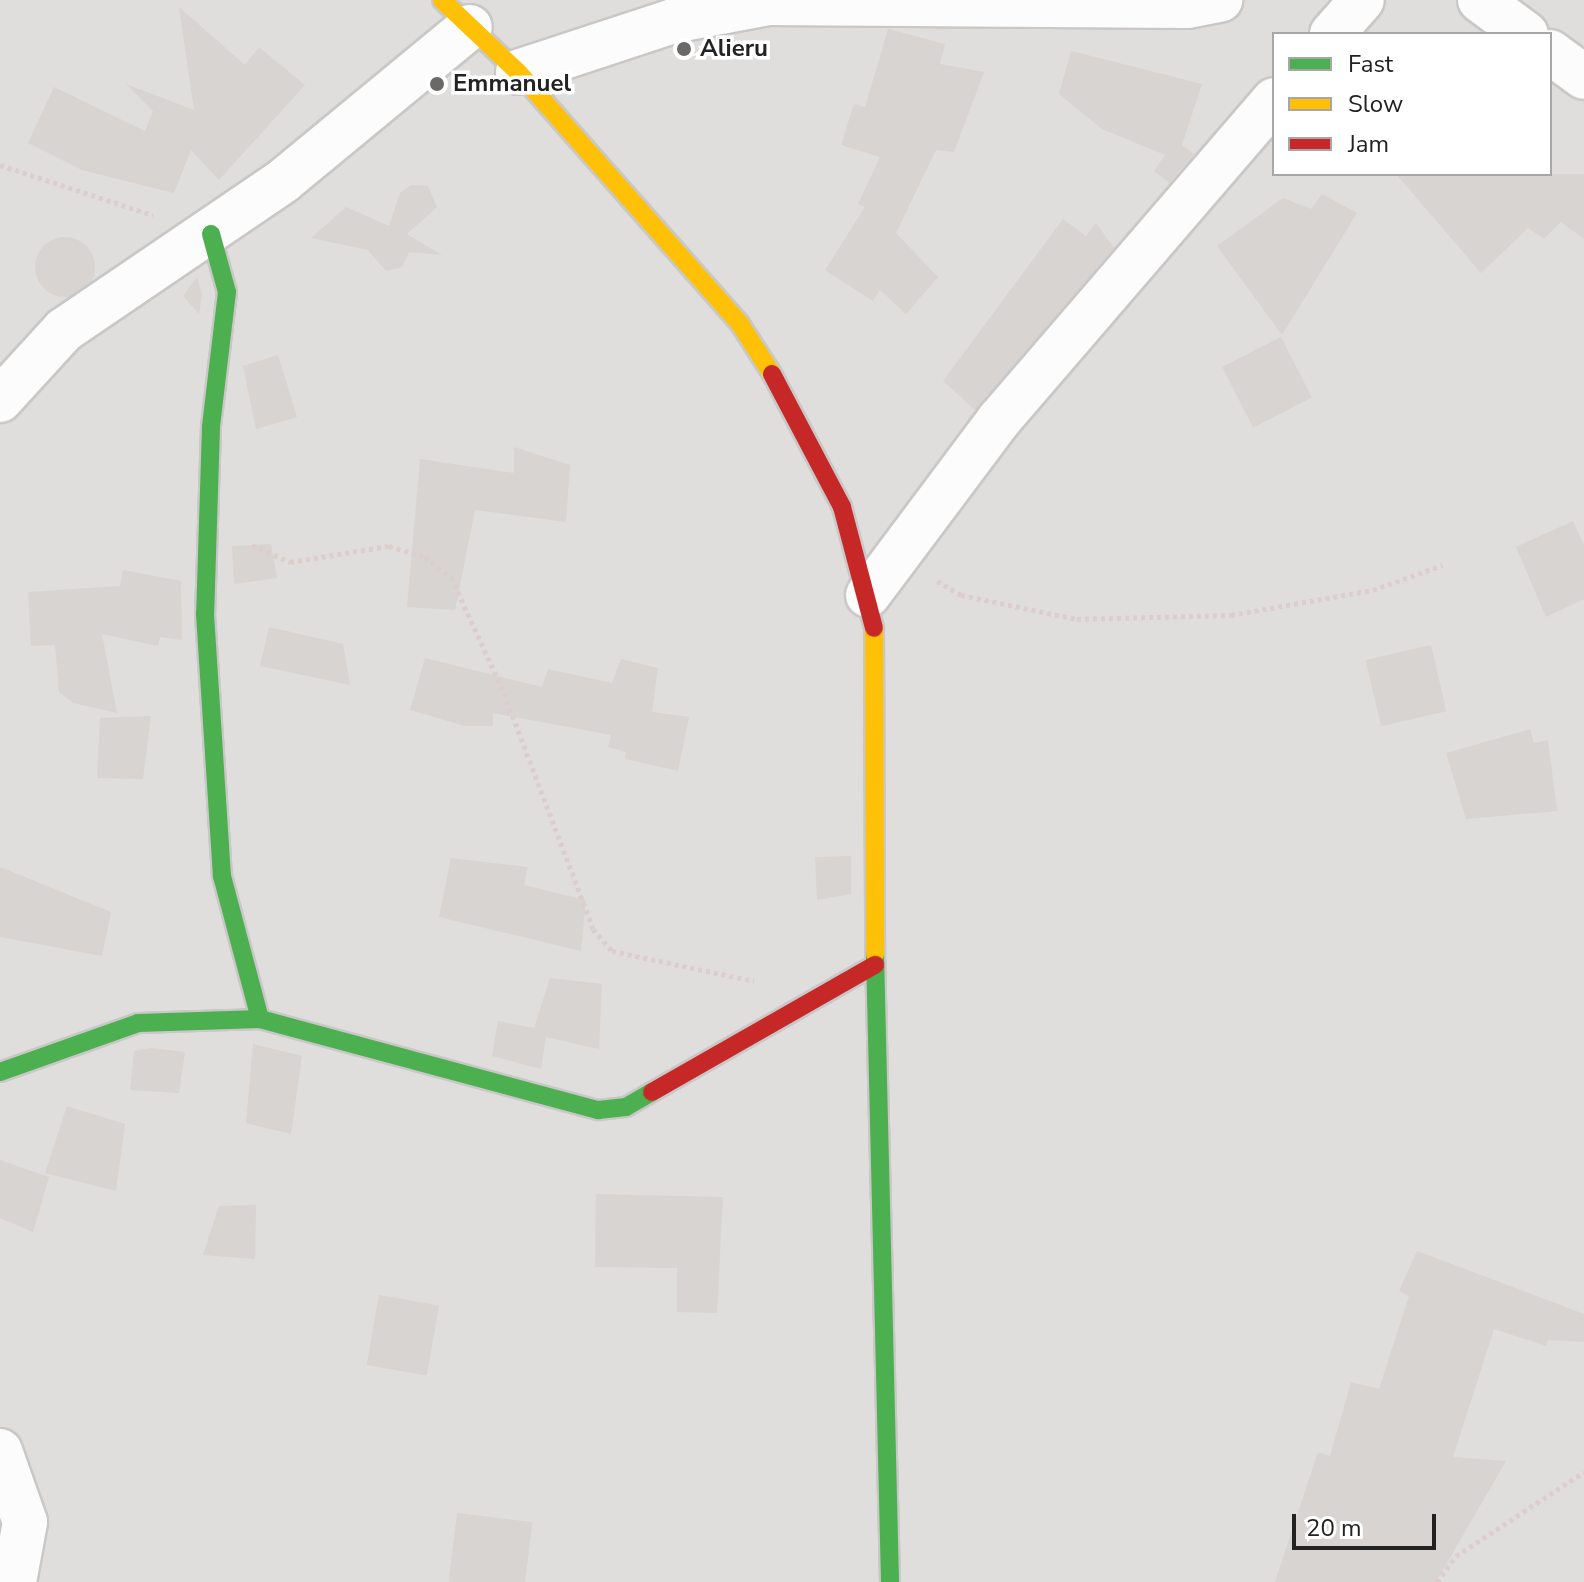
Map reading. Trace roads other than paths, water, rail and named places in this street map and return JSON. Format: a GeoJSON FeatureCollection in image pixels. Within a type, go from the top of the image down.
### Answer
{"type":"FeatureCollection","features":[{"type":"Feature","properties":{"kind":"street"},"geometry":{"type":"LineString","coordinates":[[518,72],[673,21],[769,3],[1188,6],[1220,0]]}},
{"type":"Feature","properties":{"kind":"street"},"geometry":{"type":"LineString","coordinates":[[1334,32],[1362,0]]}},
{"type":"Feature","properties":{"kind":"street"},"geometry":{"type":"LineString","coordinates":[[1480,0],[1523,32]]}},
{"type":"Feature","properties":{"kind":"street"},"geometry":{"type":"LineString","coordinates":[[0,400],[64,330],[211,234],[456,13],[518,72],[740,324],[798,414],[842,507],[868,595],[879,654],[875,965],[890,1582]]}},
{"type":"Feature","properties":{"kind":"street"},"geometry":{"type":"LineString","coordinates":[[1552,53],[1584,77]]}},
{"type":"Feature","properties":{"kind":"street"},"geometry":{"type":"LineString","coordinates":[[868,595],[899,559],[999,420],[1272,102]]}},
{"type":"Feature","properties":{"kind":"street"},"geometry":{"type":"LineString","coordinates":[[211,234],[227,292],[211,427],[213,515],[205,614],[222,876],[260,1019]]}},
{"type":"Feature","properties":{"kind":"street"},"geometry":{"type":"LineString","coordinates":[[0,1072],[138,1023],[260,1019],[598,1110],[655,1094],[817,995],[875,965]]}},
{"type":"Feature","properties":{"kind":"street"},"geometry":{"type":"LineString","coordinates":[[0,1451],[25,1522],[14,1582]]}},
{"type":"Feature","properties":{"kind":"place","name":"Alieru"},"geometry":{"type":"Point","coordinates":[684,49]}},
{"type":"Feature","properties":{"kind":"place","name":"Emmanuel"},"geometry":{"type":"Point","coordinates":[437,84]}}]}
